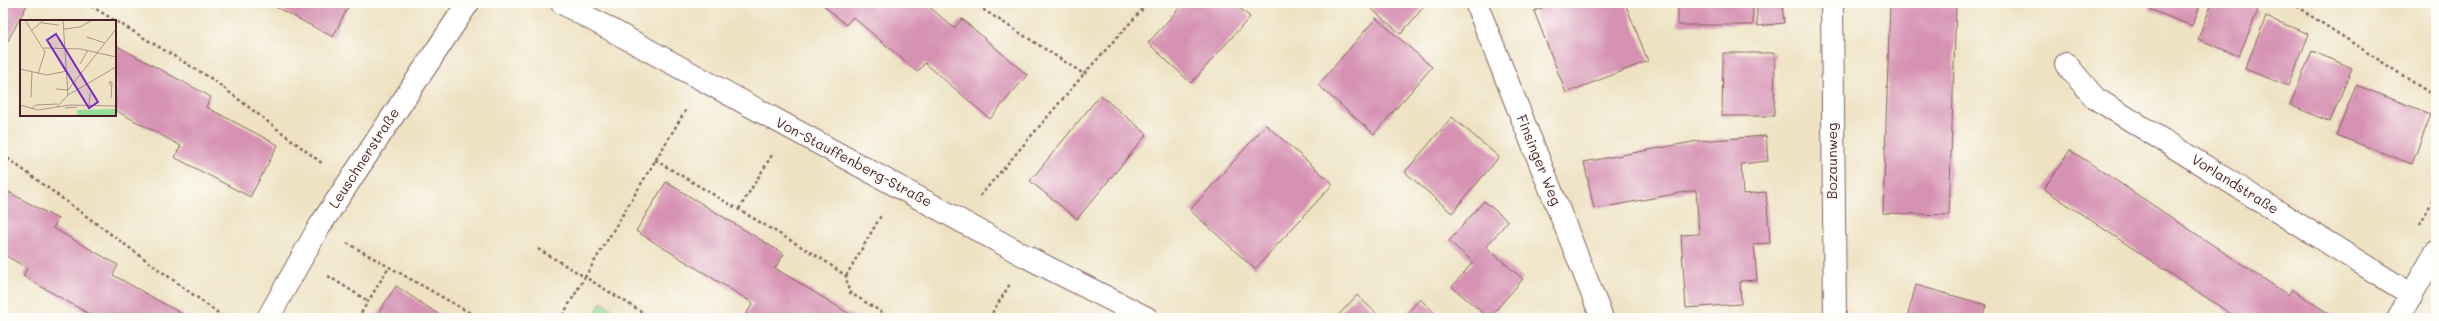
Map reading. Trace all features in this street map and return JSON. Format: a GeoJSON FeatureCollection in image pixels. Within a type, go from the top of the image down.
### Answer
{"type":"FeatureCollection","features":[{"type":"Feature","properties":{"kind":"street","name":"Leuschnerstraße"},"geometry":{"type":"LineString","coordinates":[[268,318],[319,227],[468,3]]}},
{"type":"Feature","properties":{"kind":"street","name":"Von-Stauffenberg-Straße"},"geometry":{"type":"LineString","coordinates":[[562,3],[960,218],[1117,310],[1147,318]]}},
{"type":"Feature","properties":{"kind":"street","name":"Finsinger Weg"},"geometry":{"type":"LineString","coordinates":[[1476,3],[1602,318]]}},
{"type":"Feature","properties":{"kind":"street","name":"Bozaunweg"},"geometry":{"type":"LineString","coordinates":[[1832,3],[1835,318]]}},
{"type":"Feature","properties":{"kind":"street","name":"Vorlandstraße"},"geometry":{"type":"LineString","coordinates":[[2066,64],[2095,98],[2412,295]]}},
{"type":"Feature","properties":{"kind":"street"},"geometry":{"type":"LineString","coordinates":[[2398,318],[2436,252]]}},
{"type":"Feature","properties":{"kind":"path"},"geometry":{"type":"LineString","coordinates":[[86,3],[114,20]]}},
{"type":"Feature","properties":{"kind":"path"},"geometry":{"type":"LineString","coordinates":[[973,3],[1084,74]]}},
{"type":"Feature","properties":{"kind":"path"},"geometry":{"type":"LineString","coordinates":[[960,218],[1084,74],[1148,3]]}},
{"type":"Feature","properties":{"kind":"path"},"geometry":{"type":"LineString","coordinates":[[2291,3],[2436,97]]}},
{"type":"Feature","properties":{"kind":"path"},"geometry":{"type":"LineString","coordinates":[[116,21],[212,79],[320,161]]}},
{"type":"Feature","properties":{"kind":"path"},"geometry":{"type":"LineString","coordinates":[[561,318],[705,79]]}},
{"type":"Feature","properties":{"kind":"path"},"geometry":{"type":"LineString","coordinates":[[739,209],[790,127]]}},
{"type":"Feature","properties":{"kind":"path"},"geometry":{"type":"LineString","coordinates":[[3,155],[225,318]]}},
{"type":"Feature","properties":{"kind":"path"},"geometry":{"type":"LineString","coordinates":[[655,160],[822,259],[846,276]]}},
{"type":"Feature","properties":{"kind":"path"},"geometry":{"type":"LineString","coordinates":[[891,318],[849,292],[846,276],[899,186]]}},
{"type":"Feature","properties":{"kind":"path"},"geometry":{"type":"LineString","coordinates":[[319,227],[479,318]]}},
{"type":"Feature","properties":{"kind":"path"},"geometry":{"type":"LineString","coordinates":[[538,249],[652,318]]}},
{"type":"Feature","properties":{"kind":"path"},"geometry":{"type":"LineString","coordinates":[[989,318],[1027,257]]}},
{"type":"Feature","properties":{"kind":"path"},"geometry":{"type":"LineString","coordinates":[[301,259],[368,301]]}},
{"type":"Feature","properties":{"kind":"path"},"geometry":{"type":"LineString","coordinates":[[358,318],[389,267]]}},
{"type":"Feature","properties":{"kind":"green space"},"geometry":{"type":"Polygon","coordinates":[[[601,302],[625,318],[593,318],[601,302]]]}},
{"type":"Feature","properties":{"kind":"building"},"geometry":{"type":"Polygon","coordinates":[[[3,3],[28,3],[3,50],[3,3]]]}},
{"type":"Feature","properties":{"kind":"building"},"geometry":{"type":"Polygon","coordinates":[[[268,3],[350,3],[333,37],[268,3]]]}},
{"type":"Feature","properties":{"kind":"building"},"geometry":{"type":"Polygon","coordinates":[[[821,3],[925,3],[954,28],[962,19],[1027,75],[990,119],[925,63],[917,72],[853,17],[846,25],[821,3]]]}},
{"type":"Feature","properties":{"kind":"building"},"geometry":{"type":"Polygon","coordinates":[[[1184,3],[1234,3],[1250,17],[1191,83],[1148,43],[1184,3]]]}},
{"type":"Feature","properties":{"kind":"building"},"geometry":{"type":"Polygon","coordinates":[[[1377,3],[1423,3],[1425,5],[1401,34],[1372,9],[1377,3]]]}},
{"type":"Feature","properties":{"kind":"building"},"geometry":{"type":"Polygon","coordinates":[[[1554,3],[1625,3],[1648,61],[1566,93],[1534,11],[1554,3]]]}},
{"type":"Feature","properties":{"kind":"building"},"geometry":{"type":"Polygon","coordinates":[[[1678,3],[1753,3],[1753,25],[1678,25],[1678,3]]]}},
{"type":"Feature","properties":{"kind":"building"},"geometry":{"type":"Polygon","coordinates":[[[1756,3],[1782,3],[1784,23],[1758,26],[1756,3]]]}},
{"type":"Feature","properties":{"kind":"building"},"geometry":{"type":"Polygon","coordinates":[[[1965,3],[1965,6],[1956,6],[1949,215],[1883,213],[1890,4],[1965,3]]]}},
{"type":"Feature","properties":{"kind":"building"},"geometry":{"type":"Polygon","coordinates":[[[2152,3],[2201,3],[2192,26],[2149,9],[2152,3]]]}},
{"type":"Feature","properties":{"kind":"building"},"geometry":{"type":"Polygon","coordinates":[[[2212,3],[2239,3],[2258,10],[2239,56],[2198,39],[2212,3]]]}},
{"type":"Feature","properties":{"kind":"building"},"geometry":{"type":"Polygon","coordinates":[[[2266,17],[2309,34],[2288,86],[2245,69],[2266,17]]]}},
{"type":"Feature","properties":{"kind":"building"},"geometry":{"type":"Polygon","coordinates":[[[1376,18],[1432,67],[1374,134],[1318,85],[1376,18]]]}},
{"type":"Feature","properties":{"kind":"building"},"geometry":{"type":"Polygon","coordinates":[[[116,46],[211,97],[206,107],[278,145],[250,197],[174,157],[181,146],[116,111],[116,46]]]}},
{"type":"Feature","properties":{"kind":"building"},"geometry":{"type":"Polygon","coordinates":[[[2312,51],[2352,68],[2330,122],[2290,105],[2312,51]]]}},
{"type":"Feature","properties":{"kind":"building"},"geometry":{"type":"Polygon","coordinates":[[[1723,53],[1775,53],[1774,116],[1722,116],[1723,53]]]}},
{"type":"Feature","properties":{"kind":"building"},"geometry":{"type":"Polygon","coordinates":[[[2356,85],[2431,114],[2412,164],[2336,135],[2356,85]]]}},
{"type":"Feature","properties":{"kind":"building"},"geometry":{"type":"Polygon","coordinates":[[[1100,95],[1147,134],[1077,219],[1030,181],[1100,95]]]}},
{"type":"Feature","properties":{"kind":"building"},"geometry":{"type":"Polygon","coordinates":[[[1452,117],[1499,157],[1452,213],[1405,172],[1452,117]]]}},
{"type":"Feature","properties":{"kind":"building"},"geometry":{"type":"Polygon","coordinates":[[[1266,125],[1333,184],[1255,269],[1190,210],[1266,125]]]}},
{"type":"Feature","properties":{"kind":"building"},"geometry":{"type":"Polygon","coordinates":[[[1766,136],[1768,161],[1741,164],[1743,194],[1766,192],[1770,243],[1754,244],[1757,280],[1740,281],[1741,304],[1686,308],[1681,235],[1699,234],[1696,190],[1594,209],[1584,162],[1698,141],[1766,136]]]}},
{"type":"Feature","properties":{"kind":"building"},"geometry":{"type":"Polygon","coordinates":[[[2070,150],[2288,295],[2292,289],[2335,318],[2237,318],[2044,189],[2070,150]]]}},
{"type":"Feature","properties":{"kind":"building"},"geometry":{"type":"Polygon","coordinates":[[[666,182],[784,254],[775,268],[856,318],[748,318],[745,316],[753,303],[636,231],[666,182]]]}},
{"type":"Feature","properties":{"kind":"building"},"geometry":{"type":"Polygon","coordinates":[[[3,189],[58,219],[53,228],[118,265],[113,275],[184,315],[183,318],[86,318],[89,314],[23,276],[27,268],[3,254],[3,189]]]}},
{"type":"Feature","properties":{"kind":"building"},"geometry":{"type":"Polygon","coordinates":[[[1484,201],[1508,221],[1486,247],[1523,279],[1489,318],[1452,287],[1473,262],[1449,241],[1484,201]]]}},
{"type":"Feature","properties":{"kind":"building"},"geometry":{"type":"Polygon","coordinates":[[[1916,285],[1986,305],[1982,318],[1907,318],[1916,285]]]}},
{"type":"Feature","properties":{"kind":"building"},"geometry":{"type":"Polygon","coordinates":[[[396,286],[444,318],[375,318],[396,286]]]}},
{"type":"Feature","properties":{"kind":"building"},"geometry":{"type":"Polygon","coordinates":[[[1357,295],[1381,318],[1336,318],[1357,295]]]}},
{"type":"Feature","properties":{"kind":"building"},"geometry":{"type":"Polygon","coordinates":[[[1420,299],[1440,318],[1403,318],[1420,299]]]}}]}
